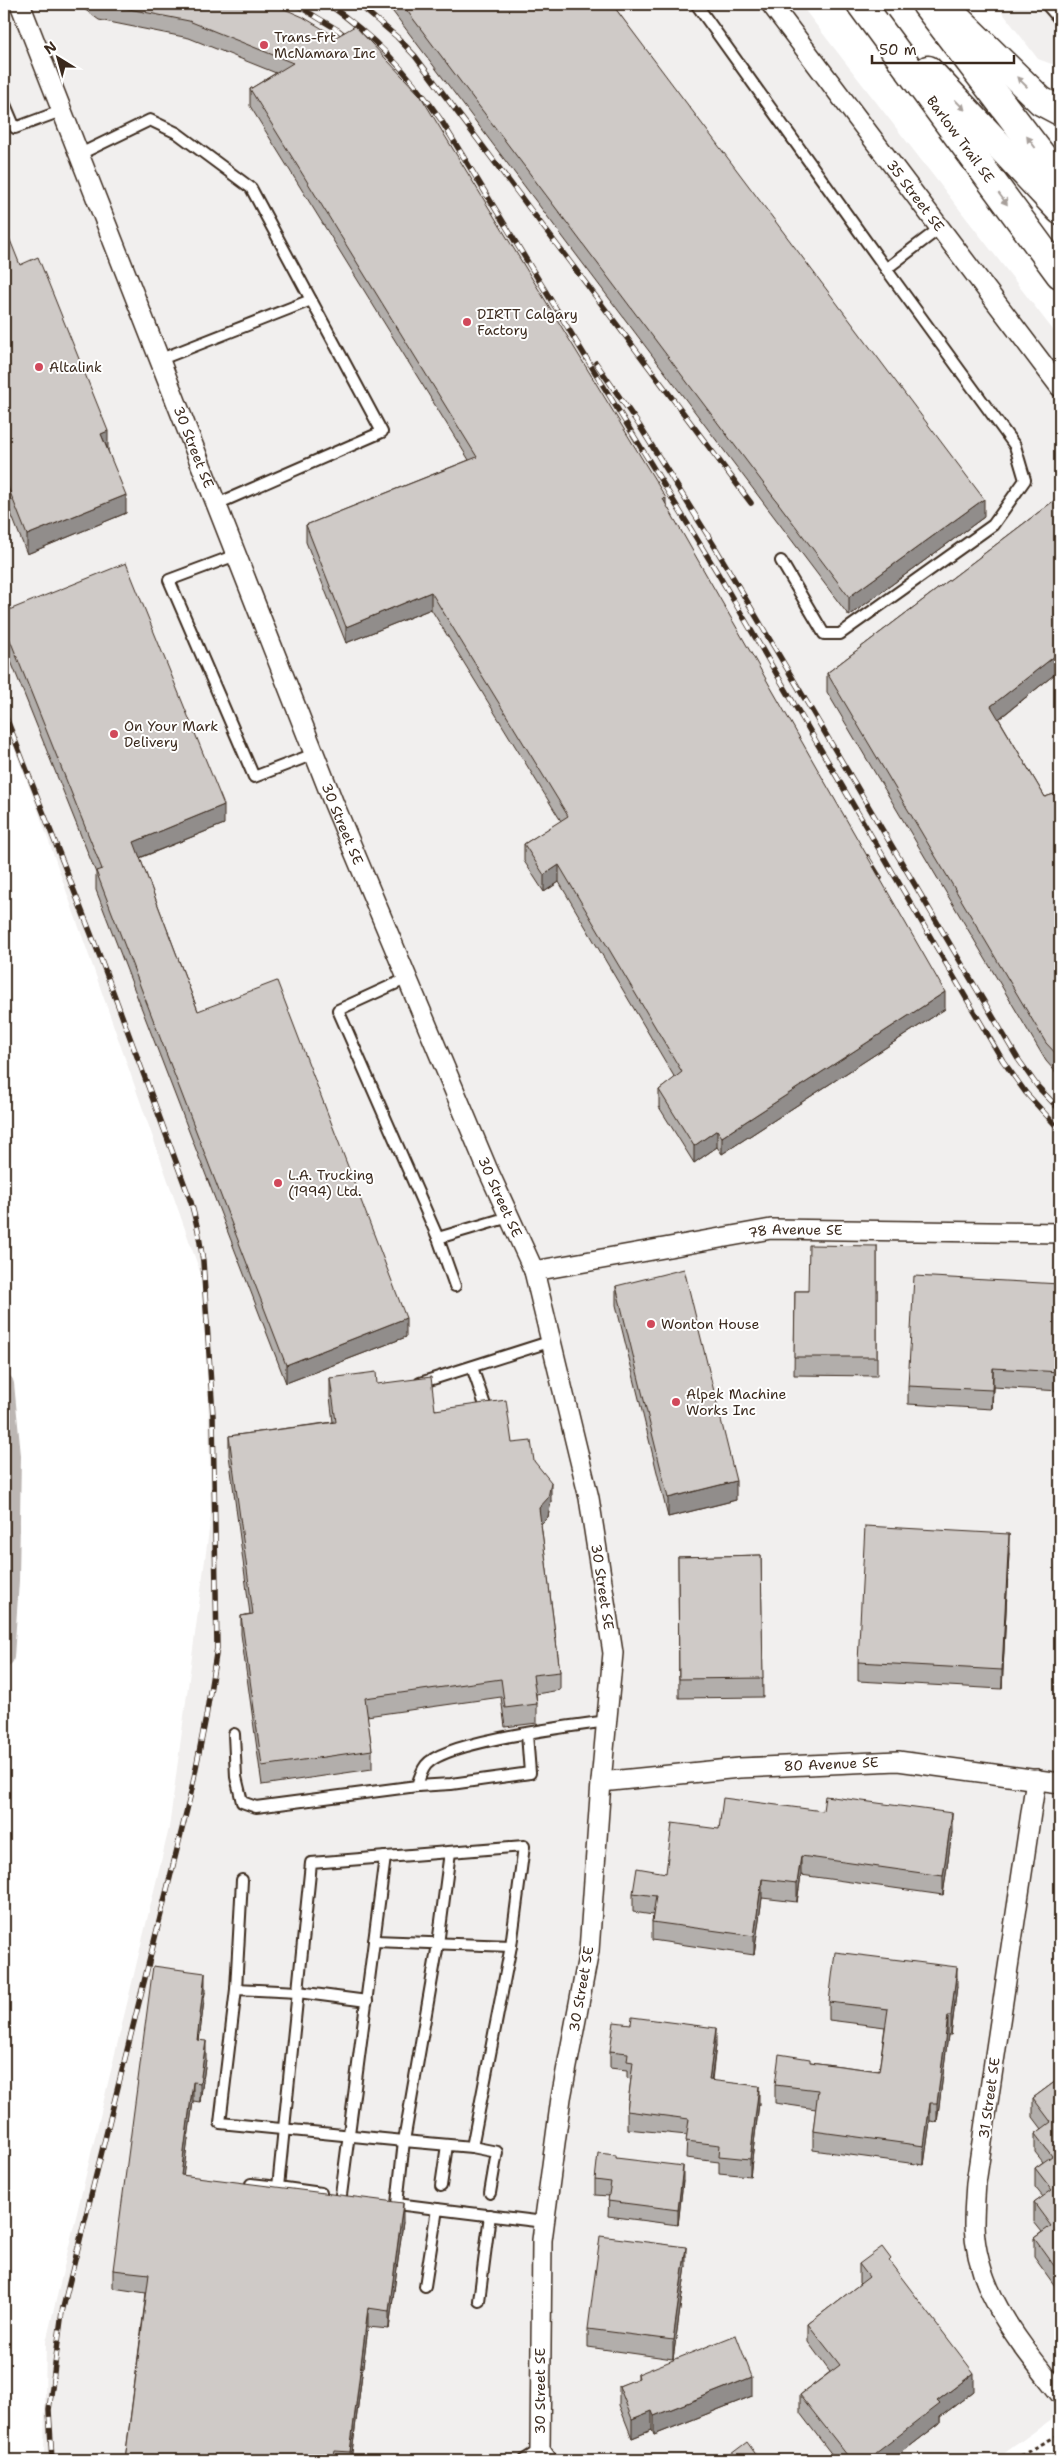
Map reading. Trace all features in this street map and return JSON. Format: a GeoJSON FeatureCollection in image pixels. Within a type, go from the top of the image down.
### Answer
{"type":"FeatureCollection","features":[{"type":"Feature","properties":{"kind":"main road","name":"Barlow Trail SE"},"geometry":{"type":"LineString","coordinates":[[861,4],[1059,266]]}},
{"type":"Feature","properties":{"kind":"main road"},"geometry":{"type":"LineString","coordinates":[[868,4],[947,91],[1060,210]]}},
{"type":"Feature","properties":{"kind":"main road"},"geometry":{"type":"LineString","coordinates":[[926,4],[1060,180]]}},
{"type":"Feature","properties":{"kind":"main road"},"geometry":{"type":"LineString","coordinates":[[941,4],[1041,101],[1060,111]]}},
{"type":"Feature","properties":{"kind":"street","name":"30 Street SE"},"geometry":{"type":"LineString","coordinates":[[20,4],[78,155],[161,359],[314,754],[509,1217],[534,1271],[589,1498],[613,1653],[601,1782],[589,1951],[561,2098],[542,2240],[544,2455]]}},
{"type":"Feature","properties":{"kind":"street","name":"35 Street SE"},"geometry":{"type":"LineString","coordinates":[[771,4],[1060,387]]}},
{"type":"Feature","properties":{"kind":"street","name":"78 Avenue SE"},"geometry":{"type":"LineString","coordinates":[[534,1271],[771,1229],[1060,1233]]}},
{"type":"Feature","properties":{"kind":"street","name":"80 Avenue SE"},"geometry":{"type":"LineString","coordinates":[[601,1782],[739,1768],[898,1761],[1060,1783]]}},
{"type":"Feature","properties":{"kind":"street","name":"31 Street SE"},"geometry":{"type":"LineString","coordinates":[[1036,1779],[976,2183],[974,2226],[978,2257],[990,2294],[1011,2331],[1060,2394]]}},
{"type":"Feature","properties":{"kind":"lane"},"geometry":{"type":"LineString","coordinates":[[696,4],[1015,446],[1025,480],[993,525],[840,634],[824,634],[782,561]]}},
{"type":"Feature","properties":{"kind":"lane"},"geometry":{"type":"LineString","coordinates":[[1046,4],[1060,20]]}},
{"type":"Feature","properties":{"kind":"lane"},"geometry":{"type":"LineString","coordinates":[[4,102],[15,128],[61,111]]}},
{"type":"Feature","properties":{"kind":"lane"},"geometry":{"type":"LineString","coordinates":[[78,155],[150,120],[177,133],[251,188],[382,432],[217,504]]}},
{"type":"Feature","properties":{"kind":"lane"},"geometry":{"type":"LineString","coordinates":[[886,269],[940,228]]}},
{"type":"Feature","properties":{"kind":"lane"},"geometry":{"type":"LineString","coordinates":[[161,359],[311,300]]}},
{"type":"Feature","properties":{"kind":"lane"},"geometry":{"type":"LineString","coordinates":[[236,555],[169,580],[254,777],[314,754]]}},
{"type":"Feature","properties":{"kind":"lane"},"geometry":{"type":"LineString","coordinates":[[408,978],[338,1010],[438,1238],[455,1286]]}},
{"type":"Feature","properties":{"kind":"lane"},"geometry":{"type":"LineString","coordinates":[[438,1238],[509,1217]]}},
{"type":"Feature","properties":{"kind":"lane"},"geometry":{"type":"LineString","coordinates":[[410,1386],[552,1342]]}},
{"type":"Feature","properties":{"kind":"lane"},"geometry":{"type":"LineString","coordinates":[[472,1367],[488,1414]]}},
{"type":"Feature","properties":{"kind":"lane"},"geometry":{"type":"LineString","coordinates":[[417,1786],[426,1764],[452,1749],[606,1721]]}},
{"type":"Feature","properties":{"kind":"lane"},"geometry":{"type":"LineString","coordinates":[[234,1734],[236,1777],[242,1802],[256,1807],[530,1773],[527,1734]]}},
{"type":"Feature","properties":{"kind":"lane"},"geometry":{"type":"LineString","coordinates":[[278,2187],[311,1863],[524,1846],[511,1946],[472,2147]]}},
{"type":"Feature","properties":{"kind":"lane"},"geometry":{"type":"LineString","coordinates":[[450,1852],[438,1944],[393,2203],[544,2222]]}},
{"type":"Feature","properties":{"kind":"lane"},"geometry":{"type":"LineString","coordinates":[[238,2182],[346,2196],[349,2135],[385,1857]]}},
{"type":"Feature","properties":{"kind":"lane"},"geometry":{"type":"LineString","coordinates":[[242,1880],[236,1988],[220,2123],[284,2127],[472,2147],[497,2152],[490,2193]]}},
{"type":"Feature","properties":{"kind":"lane"},"geometry":{"type":"LineString","coordinates":[[374,1941],[511,1946]]}},
{"type":"Feature","properties":{"kind":"lane"},"geometry":{"type":"LineString","coordinates":[[236,1988],[298,1992],[366,2001]]}},
{"type":"Feature","properties":{"kind":"lane"},"geometry":{"type":"LineString","coordinates":[[441,2186],[447,2145]]}},
{"type":"Feature","properties":{"kind":"lane"},"geometry":{"type":"LineString","coordinates":[[425,2286],[437,2209]]}},
{"type":"Feature","properties":{"kind":"lane"},"geometry":{"type":"LineString","coordinates":[[479,2301],[490,2215]]}},
{"type":"Feature","properties":{"kind":"lane"},"geometry":{"type":"LineString","coordinates":[[524,2460],[544,2455]]}},
{"type":"Feature","properties":{"kind":"path"},"geometry":{"type":"LineString","coordinates":[[1013,2460],[1060,2434]]}},
{"type":"Feature","properties":{"kind":"shaded area"},"geometry":{"type":"Polygon","coordinates":[[[4,4],[800,4],[1060,339],[1060,2413],[995,2460],[44,2460],[46,2342],[169,1828],[211,1515],[205,1286],[35,802],[4,721],[4,4]]]}},
{"type":"Feature","properties":{"kind":"shaded area"},"geometry":{"type":"Polygon","coordinates":[[[996,4],[1060,4],[1060,67],[1038,59],[996,4]]]}},
{"type":"Feature","properties":{"kind":"building"},"geometry":{"type":"Polygon","coordinates":[[[104,4],[273,4],[303,17],[336,37],[355,26],[420,95],[666,498],[663,499],[945,992],[722,1137],[717,1130],[694,1146],[659,1090],[682,1072],[559,865],[544,875],[524,844],[568,816],[431,592],[346,627],[306,525],[477,457],[250,89],[293,63],[189,21],[104,4]]]}},
{"type":"Feature","properties":{"kind":"building"},"geometry":{"type":"Polygon","coordinates":[[[402,4],[612,4],[984,499],[849,597],[402,4]]]}},
{"type":"Feature","properties":{"kind":"building","name":"Altalink"},"geometry":{"type":"Polygon","coordinates":[[[8,235],[20,265],[38,257],[108,431],[101,434],[126,495],[27,535],[4,477],[4,236],[8,235]]]}},
{"type":"Feature","properties":{"kind":"building"},"geometry":{"type":"Polygon","coordinates":[[[1060,496],[1060,652],[991,706],[1045,797],[1060,792],[1060,1058],[1046,1043],[827,673],[1060,496]]]}},
{"type":"Feature","properties":{"kind":"building"},"geometry":{"type":"Polygon","coordinates":[[[126,563],[224,805],[134,842],[198,1011],[277,981],[406,1318],[286,1365],[96,871],[102,869],[4,625],[4,612],[126,563]]]}},
{"type":"Feature","properties":{"kind":"building"},"geometry":{"type":"Polygon","coordinates":[[[809,1245],[877,1246],[877,1357],[794,1357],[795,1291],[808,1291],[809,1245]]]}},
{"type":"Feature","properties":{"kind":"building","name":"Alpek Machine Works Inc"},"geometry":{"type":"Polygon","coordinates":[[[684,1269],[736,1481],[668,1498],[616,1286],[684,1269]]]}},
{"type":"Feature","properties":{"kind":"building"},"geometry":{"type":"Polygon","coordinates":[[[914,1276],[1060,1284],[1060,1372],[993,1368],[992,1390],[908,1386],[914,1276]]]}},
{"type":"Feature","properties":{"kind":"building"},"geometry":{"type":"Polygon","coordinates":[[[376,1372],[377,1384],[431,1377],[435,1410],[506,1400],[512,1443],[531,1441],[534,1461],[551,1482],[548,1498],[539,1508],[560,1672],[533,1675],[537,1704],[505,1708],[501,1679],[365,1698],[372,1750],[262,1766],[241,1616],[253,1614],[229,1436],[336,1422],[330,1378],[376,1372]]]}},
{"type":"Feature","properties":{"kind":"building"},"geometry":{"type":"Polygon","coordinates":[[[865,1526],[1009,1534],[1002,1670],[858,1662],[865,1526]]]}},
{"type":"Feature","properties":{"kind":"building"},"geometry":{"type":"Polygon","coordinates":[[[761,1555],[763,1678],[679,1679],[678,1557],[761,1555]]]}},
{"type":"Feature","properties":{"kind":"building"},"geometry":{"type":"Polygon","coordinates":[[[825,1796],[952,1813],[943,1876],[801,1856],[797,1883],[762,1879],[754,1936],[652,1922],[656,1896],[633,1893],[637,1868],[666,1873],[672,1823],[719,1829],[723,1798],[823,1811],[825,1796]]]}},
{"type":"Feature","properties":{"kind":"building"},"geometry":{"type":"Polygon","coordinates":[[[835,1952],[957,1967],[951,2016],[948,2016],[937,2103],[930,2103],[924,2146],[813,2131],[818,2090],[775,2085],[779,2054],[810,2059],[810,2062],[879,2071],[888,2009],[829,2002],[835,1952]]]}},
{"type":"Feature","properties":{"kind":"building"},"geometry":{"type":"Polygon","coordinates":[[[153,1966],[205,1973],[197,2040],[206,2041],[200,2083],[193,2082],[181,2175],[403,2203],[389,2311],[368,2308],[350,2452],[335,2451],[333,2460],[125,2460],[149,2274],[113,2270],[153,1966]]]}},
{"type":"Feature","properties":{"kind":"building"},"geometry":{"type":"Polygon","coordinates":[[[632,2017],[716,2028],[709,2080],[759,2086],[750,2159],[719,2156],[720,2145],[686,2141],[689,2119],[627,2111],[633,2062],[627,2061],[628,2053],[610,2051],[614,2022],[631,2024],[632,2017]]]}},
{"type":"Feature","properties":{"kind":"building"},"geometry":{"type":"Polygon","coordinates":[[[1060,2078],[1060,2274],[1034,2238],[1051,2226],[1034,2203],[1052,2190],[1035,2168],[1052,2156],[1035,2134],[1051,2122],[1033,2098],[1060,2078]]]}},
{"type":"Feature","properties":{"kind":"building"},"geometry":{"type":"Polygon","coordinates":[[[598,2153],[616,2155],[616,2158],[683,2166],[678,2210],[608,2201],[611,2182],[595,2180],[598,2153]]]}},
{"type":"Feature","properties":{"kind":"building"},"geometry":{"type":"Polygon","coordinates":[[[600,2236],[686,2247],[673,2340],[588,2329],[600,2236]]]}},
{"type":"Feature","properties":{"kind":"building"},"geometry":{"type":"Polygon","coordinates":[[[882,2247],[891,2259],[889,2261],[974,2373],[937,2401],[940,2404],[867,2460],[851,2460],[800,2395],[840,2365],[808,2324],[869,2277],[859,2264],[882,2247]]]}},
{"type":"Feature","properties":{"kind":"building"},"geometry":{"type":"Polygon","coordinates":[[[736,2335],[752,2377],[654,2416],[652,2411],[632,2419],[619,2386],[639,2378],[638,2374],[736,2335]]]}},
{"type":"Feature","properties":{"kind":"building"},"geometry":{"type":"Polygon","coordinates":[[[747,2442],[760,2460],[723,2460],[747,2442]]]}},
{"type":"Feature","properties":{"kind":"waterway"},"geometry":{"type":"LineString","coordinates":[[4,1384],[11,1456],[9,1580],[4,1657]]}},
{"type":"Feature","properties":{"kind":"railway"},"geometry":{"type":"LineString","coordinates":[[295,4],[338,30],[353,42]]}},
{"type":"Feature","properties":{"kind":"railway"},"geometry":{"type":"LineString","coordinates":[[328,4],[361,29],[390,57],[417,87],[441,120],[717,572],[1003,1061],[1026,1093],[1060,1130]]}},
{"type":"Feature","properties":{"kind":"railway"},"geometry":{"type":"LineString","coordinates":[[358,4],[397,37],[415,56],[751,503]]}},
{"type":"Feature","properties":{"kind":"railway"},"geometry":{"type":"LineString","coordinates":[[596,363],[639,425],[715,547],[1018,1059],[1038,1087],[1060,1110]]}},
{"type":"Feature","properties":{"kind":"railway"},"geometry":{"type":"LineString","coordinates":[[4,712],[102,962],[191,1202],[203,1261],[213,1416],[217,1648],[191,1793],[62,2312],[49,2410],[52,2460]]}},
{"type":"Feature","properties":{"kind":"railway"},"geometry":{"type":"LineString","coordinates":[[867,857],[880,878]]}},
{"type":"Feature","properties":{"kind":"place","name":"Trans-Frt McNamara Inc"},"geometry":{"type":"Point","coordinates":[264,45]}},
{"type":"Feature","properties":{"kind":"place","name":"DIRTT Calgary Factory"},"geometry":{"type":"Point","coordinates":[467,322]}},
{"type":"Feature","properties":{"kind":"place","name":"Altalink"},"geometry":{"type":"Point","coordinates":[39,367]}},
{"type":"Feature","properties":{"kind":"place","name":"On Your Mark Delivery"},"geometry":{"type":"Point","coordinates":[114,734]}},
{"type":"Feature","properties":{"kind":"place","name":"L.A. Trucking (1994) Ltd."},"geometry":{"type":"Point","coordinates":[278,1183]}},
{"type":"Feature","properties":{"kind":"place","name":"Wonton House"},"geometry":{"type":"Point","coordinates":[651,1324]}},
{"type":"Feature","properties":{"kind":"place","name":"Alpek Machine Works Inc"},"geometry":{"type":"Point","coordinates":[676,1402]}}]}
